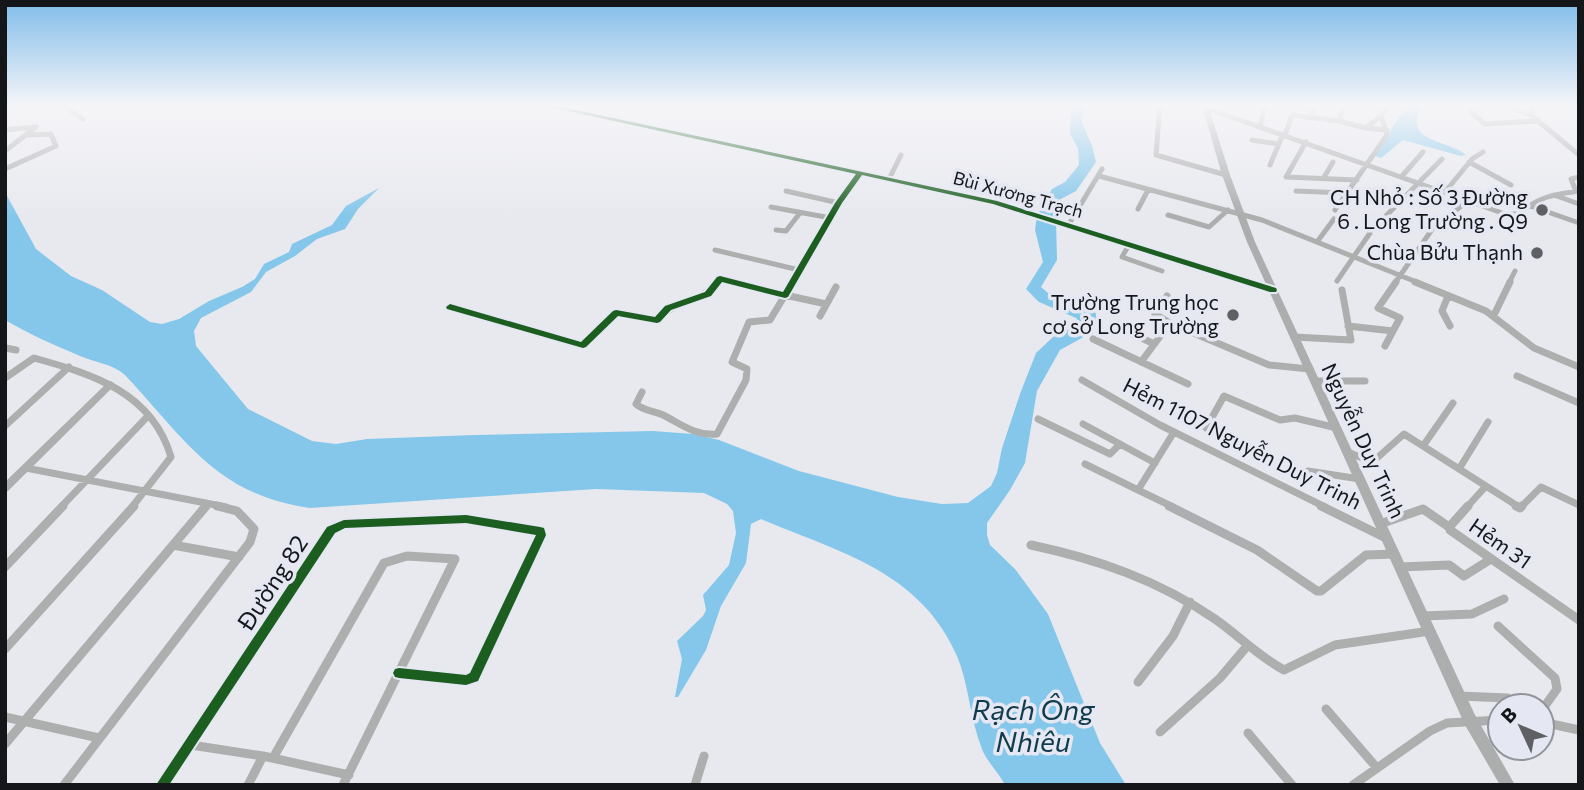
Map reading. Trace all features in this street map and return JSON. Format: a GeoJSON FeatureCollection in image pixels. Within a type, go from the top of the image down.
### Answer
{"type":"FeatureCollection","features":[{"type":"Feature","properties":{"kind":"main road","name":"Nguyễn Duy Trinh"},"geometry":{"type":"LineString","coordinates":[[1216,142],[1240,214],[1294,337],[1470,720],[1508,785]]}},
{"type":"Feature","properties":{"kind":"street"},"geometry":{"type":"LineString","coordinates":[[5,169],[56,146],[54,142]]}},
{"type":"Feature","properties":{"kind":"street","name":"Bùi Xương Trạch"},"geometry":{"type":"LineString","coordinates":[[715,142],[1037,214],[1273,290]]}},
{"type":"Feature","properties":{"kind":"street"},"geometry":{"type":"LineString","coordinates":[[1157,142],[1156,155],[1226,175]]}},
{"type":"Feature","properties":{"kind":"street"},"geometry":{"type":"LineString","coordinates":[[1265,142],[1279,144],[1270,165]]}},
{"type":"Feature","properties":{"kind":"street"},"geometry":{"type":"LineString","coordinates":[[1357,180],[1285,176],[1306,142],[1513,215],[1518,214],[1534,199],[1578,191],[1571,179],[1579,177]]}},
{"type":"Feature","properties":{"kind":"street"},"geometry":{"type":"LineString","coordinates":[[1335,210],[1357,180],[1364,163],[1381,142]]}},
{"type":"Feature","properties":{"kind":"street"},"geometry":{"type":"LineString","coordinates":[[1562,142],[1579,155]]}},
{"type":"Feature","properties":{"kind":"street"},"geometry":{"type":"LineString","coordinates":[[1402,176],[1423,152]]}},
{"type":"Feature","properties":{"kind":"street"},"geometry":{"type":"LineString","coordinates":[[1445,192],[1469,162],[1483,152]]}},
{"type":"Feature","properties":{"kind":"street"},"geometry":{"type":"LineString","coordinates":[[889,179],[901,155]]}},
{"type":"Feature","properties":{"kind":"street"},"geometry":{"type":"LineString","coordinates":[[1377,225],[1391,209],[1422,183],[1443,159]]}},
{"type":"Feature","properties":{"kind":"street"},"geometry":{"type":"LineString","coordinates":[[1323,179],[1333,162]]}},
{"type":"Feature","properties":{"kind":"street"},"geometry":{"type":"LineString","coordinates":[[1469,162],[1511,185]]}},
{"type":"Feature","properties":{"kind":"street"},"geometry":{"type":"LineString","coordinates":[[1065,222],[1100,172],[1148,190],[1228,210],[1354,256],[1494,315],[1513,334],[1534,348],[1579,367]]}},
{"type":"Feature","properties":{"kind":"street"},"geometry":{"type":"LineString","coordinates":[[642,392],[636,404],[642,410],[662,415],[682,427],[708,435],[717,434],[746,380],[747,369],[732,362],[749,322],[770,320],[839,203],[860,173]]}},
{"type":"Feature","properties":{"kind":"street"},"geometry":{"type":"LineString","coordinates":[[1138,209],[1148,190]]}},
{"type":"Feature","properties":{"kind":"street"},"geometry":{"type":"LineString","coordinates":[[786,191],[839,203]]}},
{"type":"Feature","properties":{"kind":"street"},"geometry":{"type":"LineString","coordinates":[[1296,191],[1347,193]]}},
{"type":"Feature","properties":{"kind":"street"},"geometry":{"type":"LineString","coordinates":[[1554,195],[1579,204]]}},
{"type":"Feature","properties":{"kind":"street"},"geometry":{"type":"LineString","coordinates":[[1385,346],[1400,318],[1378,308],[1433,228],[1469,200]]}},
{"type":"Feature","properties":{"kind":"street"},"geometry":{"type":"LineString","coordinates":[[1528,205],[1579,223]]}},
{"type":"Feature","properties":{"kind":"street"},"geometry":{"type":"LineString","coordinates":[[771,207],[831,218]]}},
{"type":"Feature","properties":{"kind":"street"},"geometry":{"type":"LineString","coordinates":[[1168,215],[1209,227],[1228,210]]}},
{"type":"Feature","properties":{"kind":"street"},"geometry":{"type":"LineString","coordinates":[[776,230],[786,231],[800,213]]}},
{"type":"Feature","properties":{"kind":"street"},"geometry":{"type":"LineString","coordinates":[[1317,242],[1334,219]]}},
{"type":"Feature","properties":{"kind":"street"},"geometry":{"type":"LineString","coordinates":[[1337,281],[1370,233]]}},
{"type":"Feature","properties":{"kind":"street"},"geometry":{"type":"LineString","coordinates":[[1130,243],[1122,257],[1162,271]]}},
{"type":"Feature","properties":{"kind":"street"},"geometry":{"type":"LineString","coordinates":[[715,250],[799,270]]}},
{"type":"Feature","properties":{"kind":"street"},"geometry":{"type":"LineString","coordinates":[[1494,315],[1516,271]]}},
{"type":"Feature","properties":{"kind":"street"},"geometry":{"type":"LineString","coordinates":[[450,307],[583,345],[593,339],[614,314],[657,320],[668,308],[708,294],[720,279],[827,304]]}},
{"type":"Feature","properties":{"kind":"street"},"geometry":{"type":"LineString","coordinates":[[820,316],[835,287]]}},
{"type":"Feature","properties":{"kind":"street"},"geometry":{"type":"LineString","coordinates":[[1294,337],[1351,340],[1342,290]]}},
{"type":"Feature","properties":{"kind":"street"},"geometry":{"type":"LineString","coordinates":[[1167,296],[1155,314],[1170,323],[1269,365],[1309,369]]}},
{"type":"Feature","properties":{"kind":"street"},"geometry":{"type":"LineString","coordinates":[[1448,296],[1441,311],[1450,326]]}},
{"type":"Feature","properties":{"kind":"street"},"geometry":{"type":"LineString","coordinates":[[1141,362],[1170,323]]}},
{"type":"Feature","properties":{"kind":"street"},"geometry":{"type":"LineString","coordinates":[[1114,324],[1154,344]]}},
{"type":"Feature","properties":{"kind":"street"},"geometry":{"type":"LineString","coordinates":[[1348,326],[1393,331]]}},
{"type":"Feature","properties":{"kind":"street"},"geometry":{"type":"LineString","coordinates":[[1093,339],[1188,384]]}},
{"type":"Feature","properties":{"kind":"street"},"geometry":{"type":"LineString","coordinates":[[5,348],[16,350]]}},
{"type":"Feature","properties":{"kind":"street"},"geometry":{"type":"LineString","coordinates":[[5,378],[34,358],[69,367],[111,384],[147,417],[166,440],[171,457],[145,494],[5,649]]}},
{"type":"Feature","properties":{"kind":"street"},"geometry":{"type":"LineString","coordinates":[[5,426],[69,367]]}},
{"type":"Feature","properties":{"kind":"street"},"geometry":{"type":"LineString","coordinates":[[1517,376],[1579,403]]}},
{"type":"Feature","properties":{"kind":"street","name":"Hẻm 1107 Nguyễn Duy Trinh"},"geometry":{"type":"LineString","coordinates":[[1082,380],[1174,432],[1386,538]]}},
{"type":"Feature","properties":{"kind":"street"},"geometry":{"type":"LineString","coordinates":[[1315,381],[1365,382]]}},
{"type":"Feature","properties":{"kind":"street"},"geometry":{"type":"LineString","coordinates":[[5,488],[111,384]]}},
{"type":"Feature","properties":{"kind":"street"},"geometry":{"type":"LineString","coordinates":[[1206,428],[1224,396],[1280,420],[1295,418],[1337,428]]}},
{"type":"Feature","properties":{"kind":"street"},"geometry":{"type":"LineString","coordinates":[[1423,446],[1453,403]]}},
{"type":"Feature","properties":{"kind":"street"},"geometry":{"type":"LineString","coordinates":[[5,567],[147,417]]}},
{"type":"Feature","properties":{"kind":"street"},"geometry":{"type":"LineString","coordinates":[[1038,419],[1107,453],[1112,454],[1120,444]]}},
{"type":"Feature","properties":{"kind":"street"},"geometry":{"type":"LineString","coordinates":[[1459,469],[1488,422]]}},
{"type":"Feature","properties":{"kind":"street"},"geometry":{"type":"LineString","coordinates":[[1083,424],[1155,463]]}},
{"type":"Feature","properties":{"kind":"street"},"geometry":{"type":"LineString","coordinates":[[1138,490],[1174,432]]}},
{"type":"Feature","properties":{"kind":"street"},"geometry":{"type":"LineString","coordinates":[[1348,452],[1362,458],[1377,458],[1404,434],[1520,508],[1541,487],[1579,506]]}},
{"type":"Feature","properties":{"kind":"street"},"geometry":{"type":"LineString","coordinates":[[1085,464],[1257,550],[1319,591],[1366,555],[1394,554]]}},
{"type":"Feature","properties":{"kind":"street"},"geometry":{"type":"LineString","coordinates":[[26,468],[237,511],[254,529],[250,542],[239,557],[64,785]]}},
{"type":"Feature","properties":{"kind":"street"},"geometry":{"type":"LineString","coordinates":[[1308,471],[1360,479]]}},
{"type":"Feature","properties":{"kind":"street","name":"Hẻm 31"},"geometry":{"type":"LineString","coordinates":[[1486,486],[1449,527],[1452,533],[1579,620]]}},
{"type":"Feature","properties":{"kind":"street"},"geometry":{"type":"LineString","coordinates":[[5,744],[207,504]]}},
{"type":"Feature","properties":{"kind":"street"},"geometry":{"type":"LineString","coordinates":[[1380,524],[1423,509],[1449,527]]}},
{"type":"Feature","properties":{"kind":"street","name":"Đường 82"},"geometry":{"type":"LineString","coordinates":[[162,785],[331,530],[344,524],[466,519],[540,531],[541,535],[474,677],[466,680],[399,673]]}},
{"type":"Feature","properties":{"kind":"street"},"geometry":{"type":"LineString","coordinates":[[173,545],[239,557]]}},
{"type":"Feature","properties":{"kind":"street"},"geometry":{"type":"LineString","coordinates":[[1031,545],[1118,566],[1190,602],[1284,670],[1335,645],[1431,631]]}},
{"type":"Feature","properties":{"kind":"street"},"geometry":{"type":"LineString","coordinates":[[248,785],[268,757],[384,562],[399,556],[455,559],[343,785]]}},
{"type":"Feature","properties":{"kind":"street"},"geometry":{"type":"LineString","coordinates":[[1400,567],[1449,565],[1464,576],[1491,559]]}},
{"type":"Feature","properties":{"kind":"street"},"geometry":{"type":"LineString","coordinates":[[1424,616],[1472,614],[1504,599]]}},
{"type":"Feature","properties":{"kind":"street"},"geometry":{"type":"LineString","coordinates":[[1138,682],[1173,636],[1190,602]]}},
{"type":"Feature","properties":{"kind":"street"},"geometry":{"type":"LineString","coordinates":[[1498,626],[1555,678],[1557,689],[1555,692]]}},
{"type":"Feature","properties":{"kind":"street"},"geometry":{"type":"LineString","coordinates":[[1160,732],[1220,678],[1248,645]]}},
{"type":"Feature","properties":{"kind":"street"},"geometry":{"type":"LineString","coordinates":[[1460,696],[1486,697]]}},
{"type":"Feature","properties":{"kind":"street"},"geometry":{"type":"LineString","coordinates":[[1326,709],[1377,768]]}},
{"type":"Feature","properties":{"kind":"street"},"geometry":{"type":"LineString","coordinates":[[5,717],[99,738]]}},
{"type":"Feature","properties":{"kind":"street"},"geometry":{"type":"LineString","coordinates":[[1353,785],[1447,723],[1486,720]]}},
{"type":"Feature","properties":{"kind":"street"},"geometry":{"type":"LineString","coordinates":[[1556,725],[1579,730]]}},
{"type":"Feature","properties":{"kind":"street"},"geometry":{"type":"LineString","coordinates":[[1248,733],[1292,785]]}},
{"type":"Feature","properties":{"kind":"street"},"geometry":{"type":"LineString","coordinates":[[191,744],[268,757],[348,775]]}},
{"type":"Feature","properties":{"kind":"street"},"geometry":{"type":"LineString","coordinates":[[695,785],[704,756]]}},
{"type":"Feature","properties":{"kind":"water","name":"Rạch Ông Nhiêu"},"geometry":{"type":"Polygon","coordinates":[[[1074,142],[1090,142],[1096,162],[1076,191],[1059,200],[1056,219],[1057,260],[1041,287],[1055,299],[1090,306],[1096,314],[1096,322],[1089,334],[1060,350],[1037,391],[1025,463],[987,523],[987,535],[990,545],[1015,569],[1048,614],[1100,743],[1126,785],[1005,785],[982,749],[957,656],[941,627],[922,603],[899,584],[848,554],[761,519],[751,524],[746,563],[721,606],[706,650],[678,697],[675,697],[682,659],[677,641],[703,616],[706,610],[703,595],[729,565],[736,533],[733,511],[727,504],[704,493],[596,489],[310,508],[278,501],[250,491],[205,461],[120,371],[61,348],[5,320],[5,192],[36,249],[71,276],[102,290],[150,322],[162,324],[179,319],[255,279],[264,264],[289,252],[292,244],[332,225],[346,206],[379,188],[358,209],[345,229],[317,239],[295,256],[266,272],[251,292],[201,318],[194,331],[196,346],[248,409],[312,441],[336,444],[367,439],[474,435],[653,431],[693,434],[719,440],[799,471],[898,497],[942,504],[968,503],[991,486],[997,473],[1002,448],[1036,353],[1053,337],[1080,323],[1076,318],[1039,302],[1026,289],[1043,262],[1035,230],[1037,216],[1052,189],[1065,182],[1079,165],[1078,148],[1074,142]]]}},
{"type":"Feature","properties":{"kind":"water"},"geometry":{"type":"Polygon","coordinates":[[[1401,142],[1381,158],[1373,155],[1382,143],[1401,142]]]}},
{"type":"Feature","properties":{"kind":"water"},"geometry":{"type":"Polygon","coordinates":[[[1410,142],[1438,142],[1466,155],[1461,156],[1410,142]]]}},
{"type":"Feature","properties":{"kind":"cycle path"},"geometry":{"type":"LineString","coordinates":[[715,142],[995,202],[1273,290]]}},
{"type":"Feature","properties":{"kind":"cycle path"},"geometry":{"type":"LineString","coordinates":[[450,307],[583,345],[616,313],[657,320],[668,308],[708,294],[720,279],[785,295],[839,203],[860,173]]}},
{"type":"Feature","properties":{"kind":"cycle path"},"geometry":{"type":"LineString","coordinates":[[162,785],[331,530],[344,524],[466,519],[540,531],[541,535],[474,677],[466,680],[399,673]]}},
{"type":"Feature","properties":{"kind":"place","name":"CH Nhỏ : Số 3 Đường 6 . Long Trường . Q9"},"geometry":{"type":"Point","coordinates":[1542,210]}},
{"type":"Feature","properties":{"kind":"place","name":"Chùa Bửu Thạnh"},"geometry":{"type":"Point","coordinates":[1537,253]}},
{"type":"Feature","properties":{"kind":"place","name":"Trường Trung học cơ sở Long Trường"},"geometry":{"type":"Point","coordinates":[1233,315]}}]}
